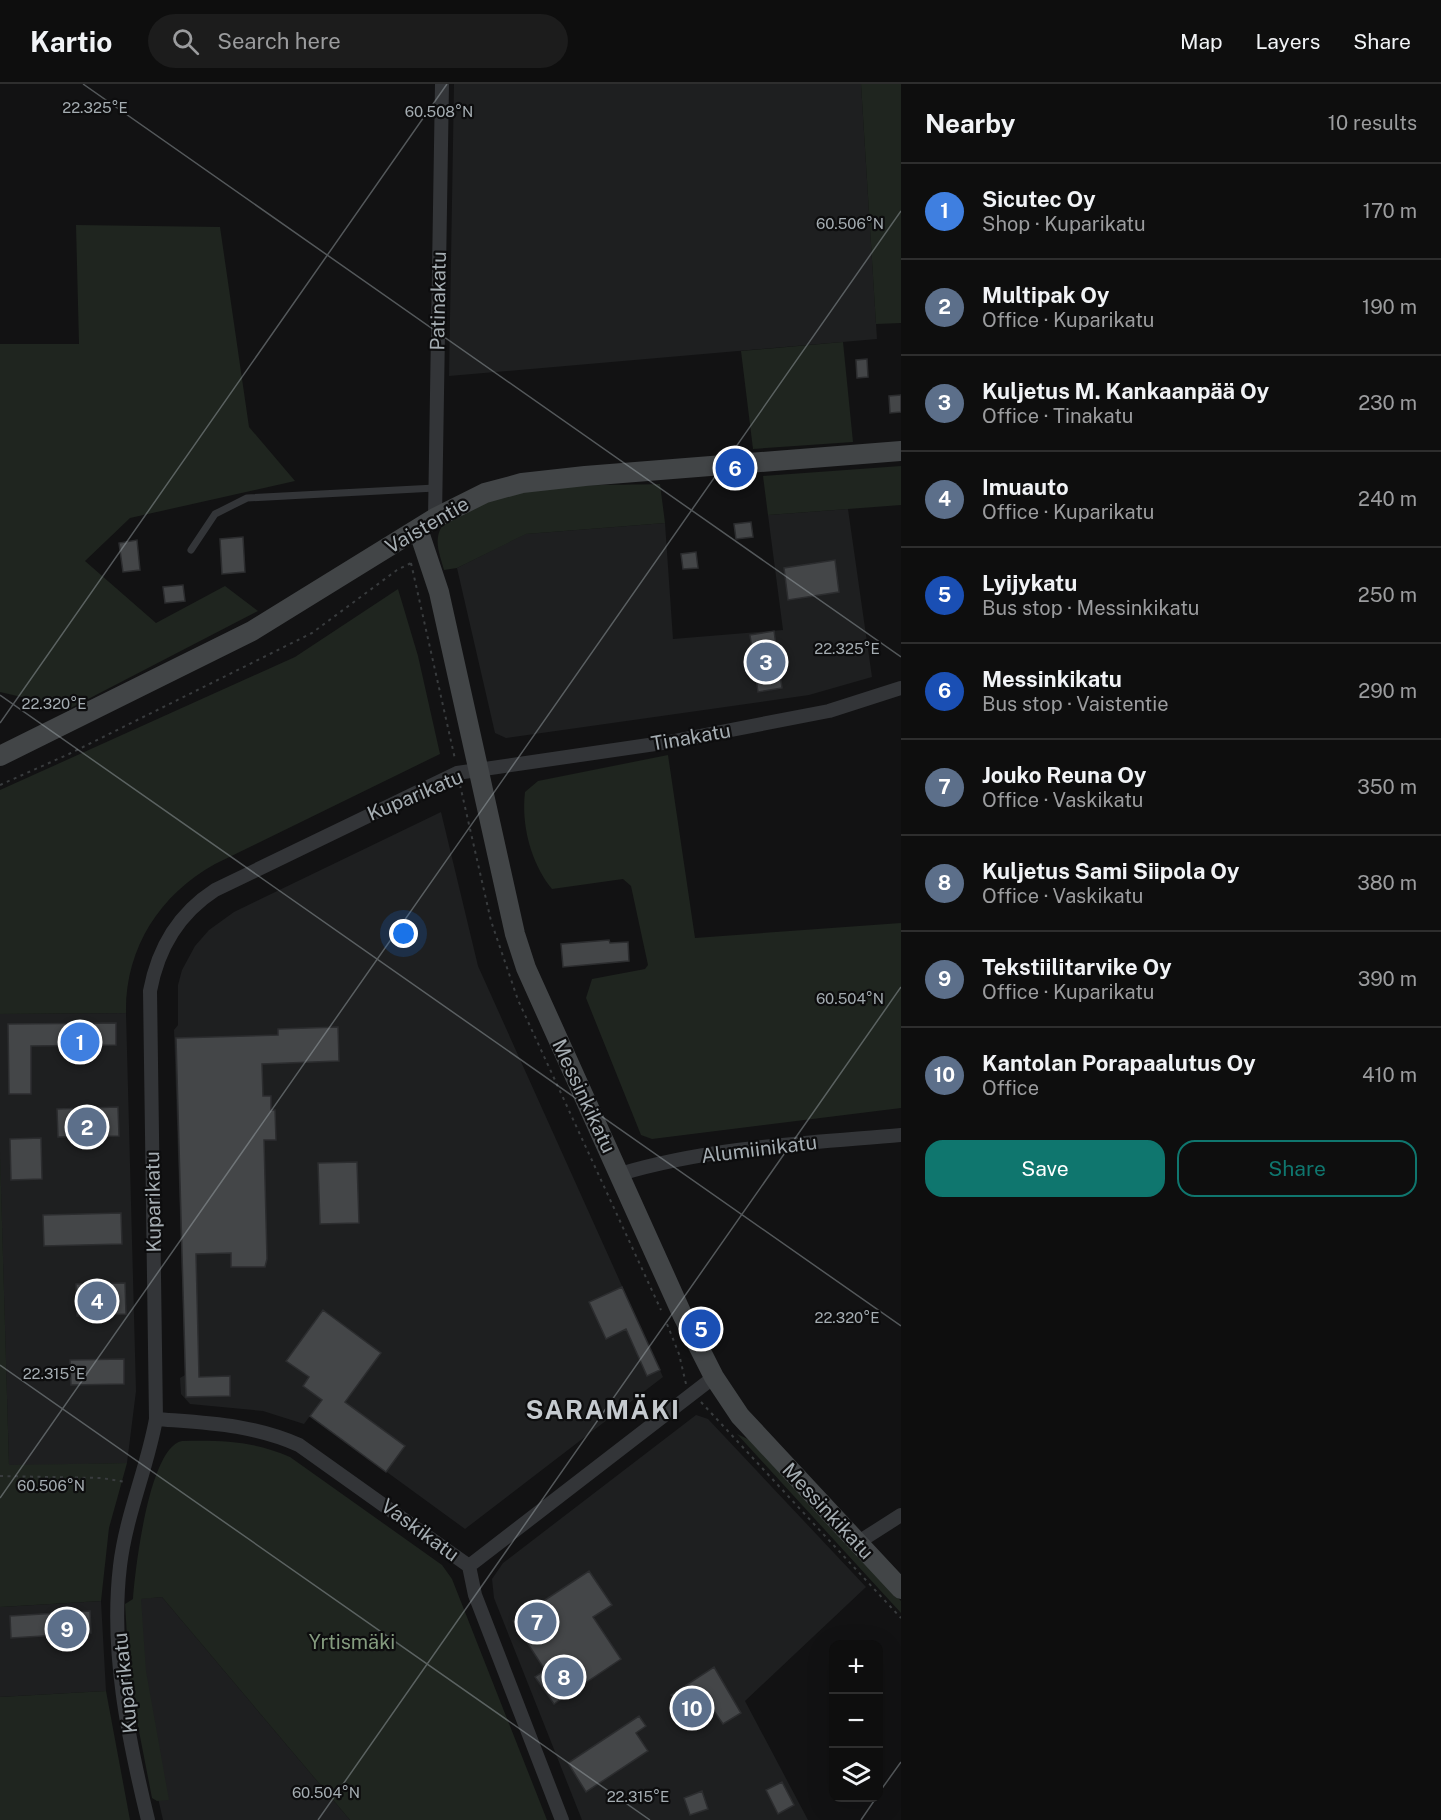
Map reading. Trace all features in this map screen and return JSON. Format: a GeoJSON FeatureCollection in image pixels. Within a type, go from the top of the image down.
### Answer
{"type":"FeatureCollection","features":[{"type":"Feature","properties":{"kind":"street","name":"Patinakatu"},"geometry":{"type":"LineString","coordinates":[[435,518],[442,84]]}},
{"type":"Feature","properties":{"kind":"street","name":"Vaistentie"},"geometry":{"type":"LineString","coordinates":[[0,756],[252,631],[435,518],[484,493],[522,483],[901,452]]}},
{"type":"Feature","properties":{"kind":"street","name":"Messinkikatu"},"geometry":{"type":"LineString","coordinates":[[418,529],[441,603],[515,934],[526,968],[682,1314],[714,1377],[740,1416],[901,1590]]}},
{"type":"Feature","properties":{"kind":"street","name":"Tinakatu"},"geometry":{"type":"LineString","coordinates":[[478,770],[669,742],[800,717],[829,711],[901,688]]}},
{"type":"Feature","properties":{"kind":"street","name":"Kuparikatu"},"geometry":{"type":"LineString","coordinates":[[148,1820],[120,1678],[118,1623],[119,1567],[126,1530],[141,1484],[156,1419],[150,991],[159,955],[183,916],[197,902],[215,890],[458,773],[478,770]]}},
{"type":"Feature","properties":{"kind":"street","name":"Alumiinikatu"},"geometry":{"type":"LineString","coordinates":[[620,1174],[665,1161],[793,1144],[901,1135]]}},
{"type":"Feature","properties":{"kind":"street"},"geometry":{"type":"LineString","coordinates":[[469,1566],[714,1377]]}},
{"type":"Feature","properties":{"kind":"street","name":"Vaskikatu"},"geometry":{"type":"LineString","coordinates":[[156,1419],[242,1426],[270,1432],[299,1445],[469,1566],[475,1595],[562,1820]]}},
{"type":"Feature","properties":{"kind":"street"},"geometry":{"type":"LineString","coordinates":[[857,1543],[901,1515]]}},
{"type":"Feature","properties":{"kind":"lane"},"geometry":{"type":"LineString","coordinates":[[190,550],[215,514],[247,498],[435,488]]}},
{"type":"Feature","properties":{"kind":"path"},"geometry":{"type":"LineString","coordinates":[[0,785],[69,754],[312,633],[397,570],[428,556]]}},
{"type":"Feature","properties":{"kind":"path"},"geometry":{"type":"LineString","coordinates":[[0,1476],[101,1478],[141,1484]]}},
{"type":"Feature","properties":{"kind":"shaded area"},"geometry":{"type":"Polygon","coordinates":[[[454,84],[861,84],[877,339],[449,376],[454,84]]]}},
{"type":"Feature","properties":{"kind":"shaded area"},"geometry":{"type":"Polygon","coordinates":[[[848,509],[872,677],[809,695],[506,738],[495,733],[457,568],[525,534],[665,523],[673,639],[783,630],[768,515],[848,509]]]}},
{"type":"Feature","properties":{"kind":"shaded area"},"geometry":{"type":"Polygon","coordinates":[[[441,812],[478,966],[663,1377],[465,1529],[310,1416],[304,1424],[263,1411],[190,1404],[181,1394],[180,1378],[185,1375],[174,1030],[178,1025],[178,985],[182,970],[195,946],[209,930],[234,912],[441,812]]]}},
{"type":"Feature","properties":{"kind":"shaded area"},"geometry":{"type":"Polygon","coordinates":[[[126,1013],[136,1391],[127,1463],[9,1466],[0,1159],[0,1014],[126,1013]]]}},
{"type":"Feature","properties":{"kind":"shaded area"},"geometry":{"type":"Polygon","coordinates":[[[696,1415],[708,1419],[866,1587],[745,1701],[808,1820],[582,1820],[494,1598],[492,1579],[503,1563],[696,1415]]]}},
{"type":"Feature","properties":{"kind":"shaded area"},"geometry":{"type":"Polygon","coordinates":[[[162,1597],[350,1820],[163,1820],[150,1763],[133,1599],[162,1597]]]}},
{"type":"Feature","properties":{"kind":"shaded area"},"geometry":{"type":"Polygon","coordinates":[[[101,1601],[106,1691],[0,1697],[0,1607],[101,1601]]]}},
{"type":"Feature","properties":{"kind":"green space"},"geometry":{"type":"Polygon","coordinates":[[[861,84],[901,84],[901,323],[876,324],[861,84]]]}},
{"type":"Feature","properties":{"kind":"green space"},"geometry":{"type":"Polygon","coordinates":[[[76,225],[220,227],[249,427],[295,481],[130,518],[85,561],[156,623],[225,586],[258,611],[65,711],[56,705],[0,692],[0,344],[79,344],[76,225]]]}},
{"type":"Feature","properties":{"kind":"green space"},"geometry":{"type":"Polygon","coordinates":[[[843,342],[853,442],[753,449],[741,351],[843,342]]]}},
{"type":"Feature","properties":{"kind":"green space"},"geometry":{"type":"Polygon","coordinates":[[[901,466],[901,505],[768,515],[763,476],[901,466]]]}},
{"type":"Feature","properties":{"kind":"green space"},"geometry":{"type":"Polygon","coordinates":[[[660,484],[665,523],[526,534],[457,568],[444,570],[438,545],[438,535],[442,527],[454,517],[488,501],[511,494],[560,487],[660,484]]]}},
{"type":"Feature","properties":{"kind":"green space"},"geometry":{"type":"Polygon","coordinates":[[[398,589],[418,656],[440,754],[215,864],[177,891],[149,926],[139,946],[127,989],[126,1013],[0,1014],[0,790],[295,657],[398,589]]]}},
{"type":"Feature","properties":{"kind":"green space"},"geometry":{"type":"Polygon","coordinates":[[[668,755],[695,938],[901,923],[901,1108],[652,1139],[641,1135],[586,998],[592,979],[645,969],[648,965],[631,886],[623,879],[552,889],[533,856],[526,830],[524,805],[525,792],[538,781],[668,755]]]}},
{"type":"Feature","properties":{"kind":"green space"},"geometry":{"type":"Polygon","coordinates":[[[0,1152],[9,1465],[127,1463],[109,1528],[101,1601],[0,1607],[0,1152]]]}},
{"type":"Feature","properties":{"kind":"green space"},"geometry":{"type":"Polygon","coordinates":[[[737,1434],[750,1440],[901,1601],[901,1613],[737,1434]]]}},
{"type":"Feature","properties":{"kind":"green space","name":"Yrtismäki"},"geometry":{"type":"Polygon","coordinates":[[[182,1441],[237,1443],[263,1448],[290,1457],[442,1565],[452,1579],[547,1820],[350,1820],[162,1597],[141,1599],[146,1671],[169,1800],[157,1801],[152,1798],[130,1685],[125,1604],[133,1599],[141,1538],[153,1486],[161,1464],[171,1448],[182,1441]]]}},
{"type":"Feature","properties":{"kind":"green space"},"geometry":{"type":"Polygon","coordinates":[[[106,1691],[130,1820],[0,1820],[0,1697],[106,1691]]]}},
{"type":"Feature","properties":{"kind":"building"},"geometry":{"type":"Polygon","coordinates":[[[867,359],[868,377],[857,378],[856,360],[867,359]]]}},
{"type":"Feature","properties":{"kind":"building"},"geometry":{"type":"Polygon","coordinates":[[[901,395],[901,412],[890,413],[889,396],[901,395]]]}},
{"type":"Feature","properties":{"kind":"building"},"geometry":{"type":"Polygon","coordinates":[[[751,522],[753,537],[736,539],[734,524],[751,522]]]}},
{"type":"Feature","properties":{"kind":"building"},"geometry":{"type":"Polygon","coordinates":[[[243,537],[245,572],[222,574],[220,539],[243,537]]]}},
{"type":"Feature","properties":{"kind":"building"},"geometry":{"type":"Polygon","coordinates":[[[137,540],[140,570],[123,572],[119,543],[137,540]]]}},
{"type":"Feature","properties":{"kind":"building"},"geometry":{"type":"Polygon","coordinates":[[[696,552],[698,568],[683,569],[681,554],[696,552]]]}},
{"type":"Feature","properties":{"kind":"building"},"geometry":{"type":"Polygon","coordinates":[[[835,560],[839,592],[788,600],[784,568],[835,560]]]}},
{"type":"Feature","properties":{"kind":"building"},"geometry":{"type":"Polygon","coordinates":[[[183,585],[185,601],[165,603],[163,587],[183,585]]]}},
{"type":"Feature","properties":{"kind":"building"},"geometry":{"type":"Polygon","coordinates":[[[774,631],[782,688],[758,692],[750,635],[774,631]]]}},
{"type":"Feature","properties":{"kind":"building"},"geometry":{"type":"Polygon","coordinates":[[[609,940],[610,943],[628,942],[629,961],[563,967],[561,944],[609,940]]]}},
{"type":"Feature","properties":{"kind":"building"},"geometry":{"type":"Polygon","coordinates":[[[116,1023],[116,1045],[31,1046],[31,1094],[9,1094],[8,1024],[116,1023]]]}},
{"type":"Feature","properties":{"kind":"building"},"geometry":{"type":"Polygon","coordinates":[[[338,1027],[339,1061],[262,1064],[263,1096],[271,1096],[271,1110],[275,1110],[276,1140],[264,1140],[267,1259],[265,1267],[231,1267],[231,1253],[196,1254],[199,1377],[230,1376],[230,1396],[186,1397],[176,1038],[278,1035],[278,1029],[338,1027]]]}},
{"type":"Feature","properties":{"kind":"building"},"geometry":{"type":"Polygon","coordinates":[[[118,1107],[119,1136],[58,1137],[57,1109],[118,1107]]]}},
{"type":"Feature","properties":{"kind":"building"},"geometry":{"type":"Polygon","coordinates":[[[41,1138],[42,1179],[11,1180],[10,1139],[41,1138]]]}},
{"type":"Feature","properties":{"kind":"building"},"geometry":{"type":"Polygon","coordinates":[[[357,1162],[359,1223],[320,1224],[318,1163],[357,1162]]]}},
{"type":"Feature","properties":{"kind":"building"},"geometry":{"type":"Polygon","coordinates":[[[121,1213],[122,1244],[44,1246],[43,1215],[121,1213]]]}},
{"type":"Feature","properties":{"kind":"building"},"geometry":{"type":"Polygon","coordinates":[[[125,1283],[126,1314],[77,1316],[76,1284],[125,1283]]]}},
{"type":"Feature","properties":{"kind":"building"},"geometry":{"type":"Polygon","coordinates":[[[622,1287],[660,1370],[647,1376],[626,1329],[606,1339],[589,1302],[622,1287]]]}},
{"type":"Feature","properties":{"kind":"building"},"geometry":{"type":"Polygon","coordinates":[[[323,1310],[381,1353],[345,1402],[405,1446],[386,1472],[310,1416],[322,1400],[303,1386],[309,1377],[286,1361],[323,1310]]]}},
{"type":"Feature","properties":{"kind":"building"},"geometry":{"type":"Polygon","coordinates":[[[124,1359],[124,1384],[71,1385],[70,1360],[124,1359]]]}},
{"type":"Feature","properties":{"kind":"building"},"geometry":{"type":"Polygon","coordinates":[[[589,1571],[612,1605],[593,1617],[621,1659],[554,1704],[535,1677],[545,1670],[513,1621],[589,1571]]]}},
{"type":"Feature","properties":{"kind":"building"},"geometry":{"type":"Polygon","coordinates":[[[90,1611],[91,1633],[11,1638],[10,1616],[90,1611]]]}},
{"type":"Feature","properties":{"kind":"building"},"geometry":{"type":"Polygon","coordinates":[[[714,1667],[741,1713],[723,1724],[712,1708],[690,1723],[671,1695],[714,1667]]]}},
{"type":"Feature","properties":{"kind":"building"},"geometry":{"type":"Polygon","coordinates":[[[639,1716],[646,1726],[636,1733],[648,1751],[586,1792],[568,1763],[639,1716]]]}},
{"type":"Feature","properties":{"kind":"building"},"geometry":{"type":"Polygon","coordinates":[[[782,1782],[794,1805],[778,1814],[766,1790],[782,1782]]]}},
{"type":"Feature","properties":{"kind":"building"},"geometry":{"type":"Polygon","coordinates":[[[702,1791],[708,1809],[690,1815],[684,1798],[702,1791]]]}},
{"type":"Feature","properties":{"kind":"place","name":"Messinkikatu"},"geometry":{"type":"Point","coordinates":[735,468]}},
{"type":"Feature","properties":{"kind":"place","name":"Kuljetus M. Kankaanpää Oy"},"geometry":{"type":"Point","coordinates":[766,662]}},
{"type":"Feature","properties":{"kind":"place","name":"Sicutec Oy"},"geometry":{"type":"Point","coordinates":[80,1042]}},
{"type":"Feature","properties":{"kind":"place","name":"Multipak Oy"},"geometry":{"type":"Point","coordinates":[87,1127]}},
{"type":"Feature","properties":{"kind":"place","name":"Imuauto"},"geometry":{"type":"Point","coordinates":[97,1301]}},
{"type":"Feature","properties":{"kind":"place","name":"Lyijykatu"},"geometry":{"type":"Point","coordinates":[701,1329]}},
{"type":"Feature","properties":{"kind":"place","name":"Jouko Reuna Oy"},"geometry":{"type":"Point","coordinates":[537,1622]}},
{"type":"Feature","properties":{"kind":"place","name":"Tekstiilitarvike Oy"},"geometry":{"type":"Point","coordinates":[67,1629]}},
{"type":"Feature","properties":{"kind":"place","name":"Kuljetus Sami Siipola Oy"},"geometry":{"type":"Point","coordinates":[564,1677]}},
{"type":"Feature","properties":{"kind":"place","name":"Kantolan Porapaalutus Oy"},"geometry":{"type":"Point","coordinates":[692,1708]}},
{"type":"Feature","properties":{"kind":"district","name":"SARAMÄKI"},"geometry":{"type":"Point","coordinates":[603,1409]}}]}
